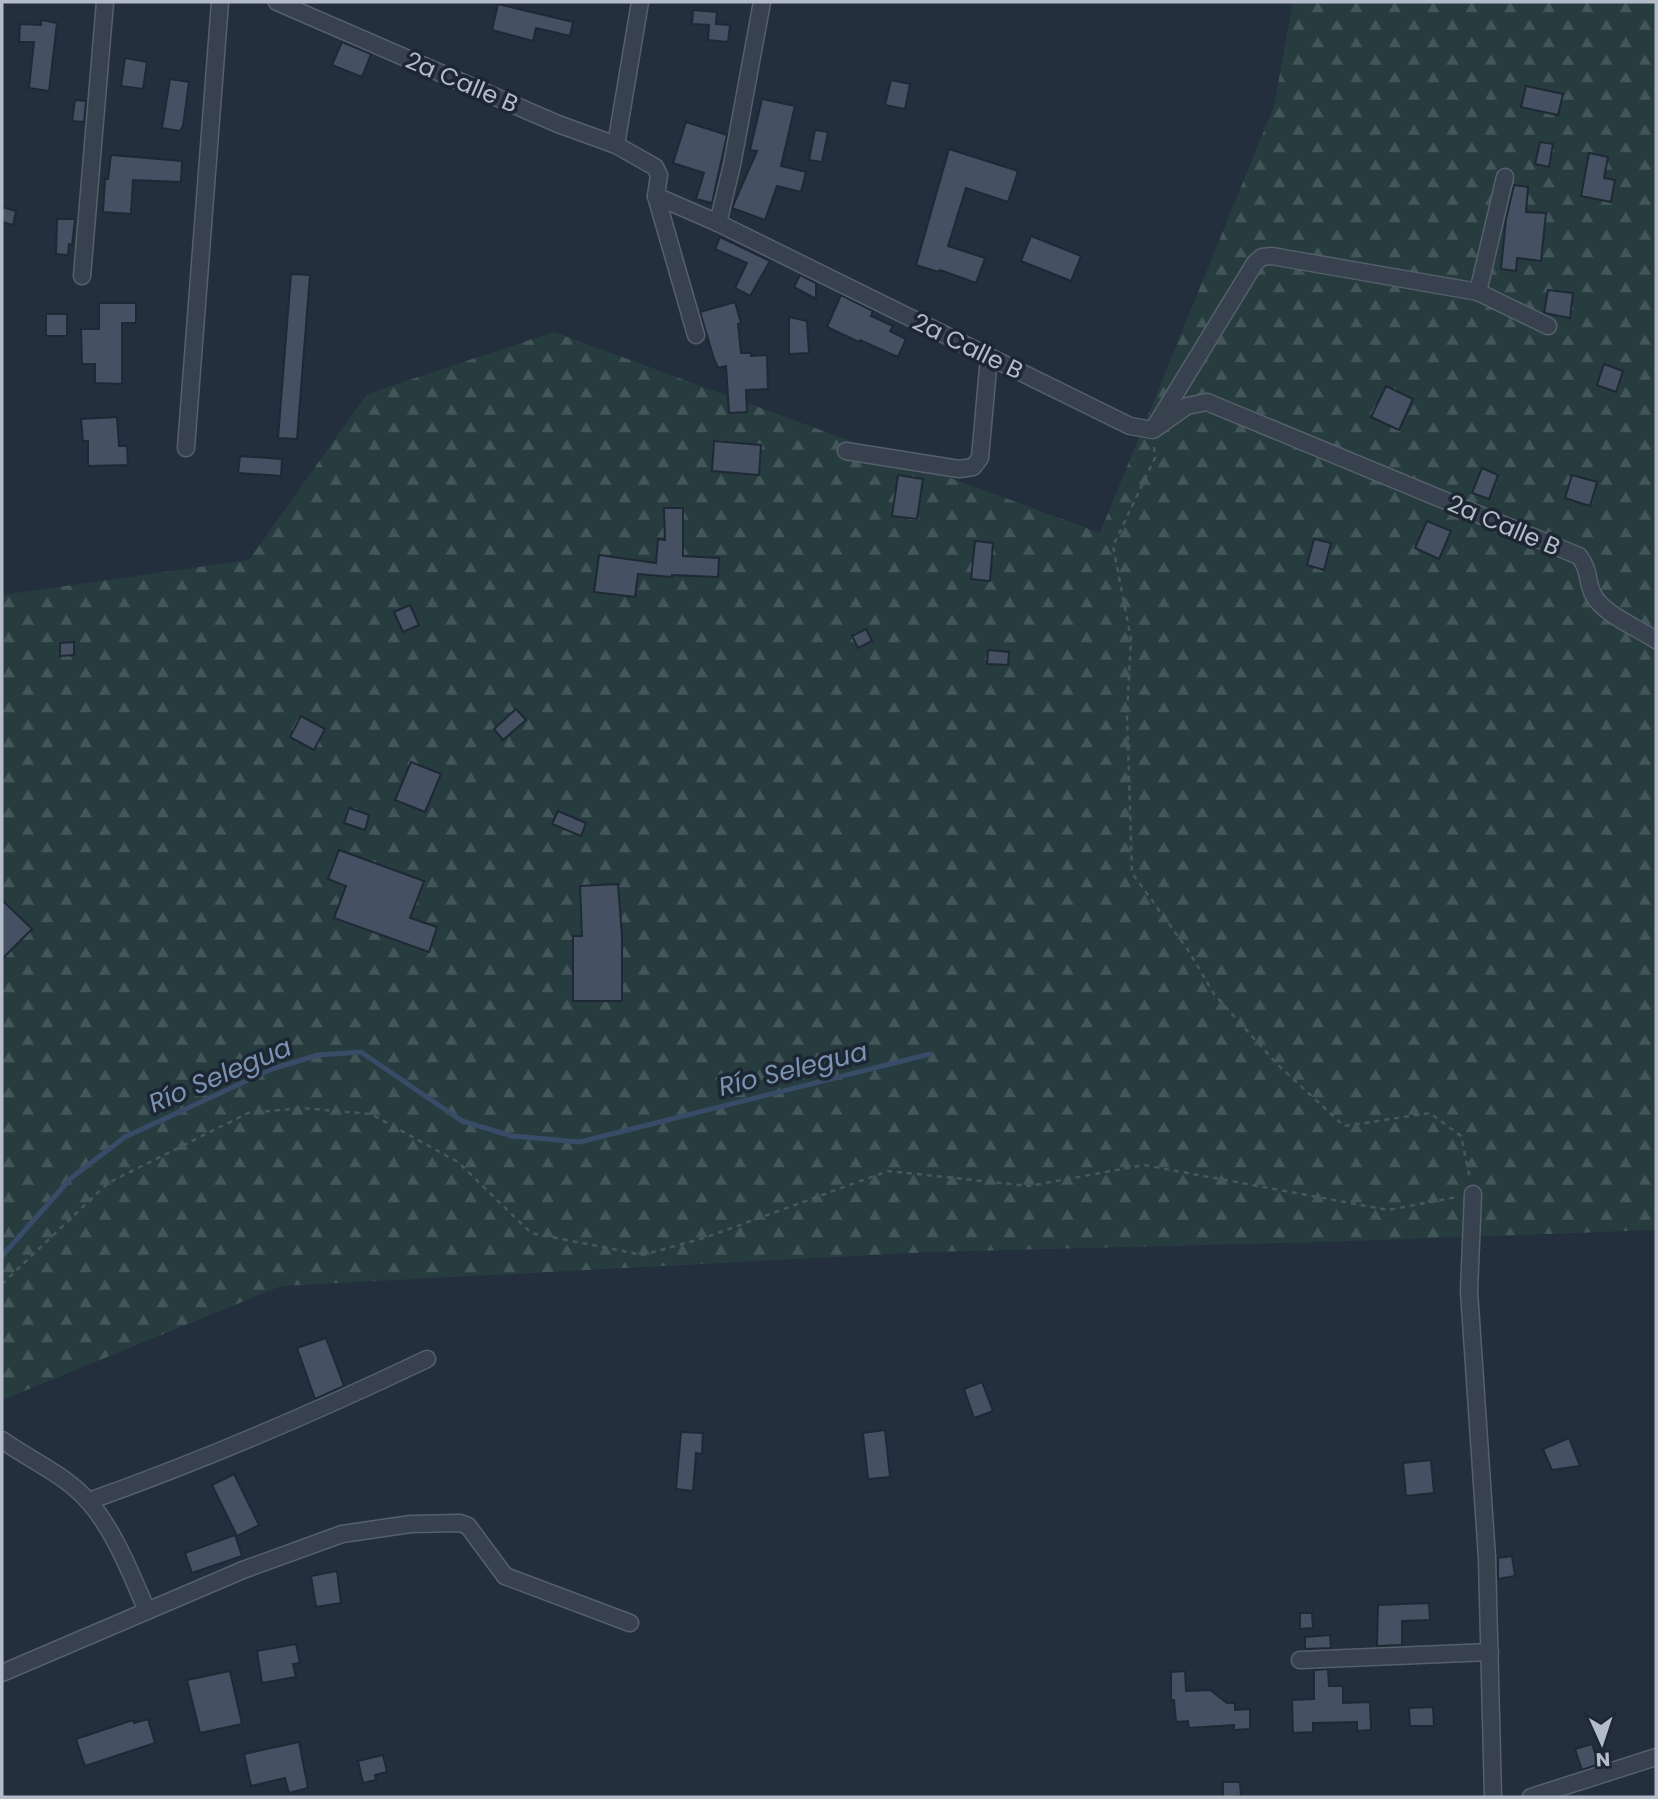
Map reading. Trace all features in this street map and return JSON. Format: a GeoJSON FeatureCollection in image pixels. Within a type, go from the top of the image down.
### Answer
{"type":"FeatureCollection","features":[{"type":"Feature","properties":{"kind":"street"},"geometry":{"type":"LineString","coordinates":[[82,276],[105,2]]}},
{"type":"Feature","properties":{"kind":"street"},"geometry":{"type":"LineString","coordinates":[[186,448],[220,2]]}},
{"type":"Feature","properties":{"kind":"street","name":"2a Calle B"},"geometry":{"type":"LineString","coordinates":[[276,2],[558,124],[617,145],[656,167],[659,175],[656,196],[718,223],[1130,426],[1153,430],[1187,406],[1207,402],[1579,556],[1588,567],[1592,594],[1600,606],[1656,640]]}},
{"type":"Feature","properties":{"kind":"street"},"geometry":{"type":"LineString","coordinates":[[617,145],[640,2]]}},
{"type":"Feature","properties":{"kind":"street"},"geometry":{"type":"LineString","coordinates":[[718,223],[732,165],[762,2]]}},
{"type":"Feature","properties":{"kind":"street"},"geometry":{"type":"LineString","coordinates":[[1478,292],[1504,177]]}},
{"type":"Feature","properties":{"kind":"street"},"geometry":{"type":"LineString","coordinates":[[656,196],[696,335]]}},
{"type":"Feature","properties":{"kind":"street"},"geometry":{"type":"LineString","coordinates":[[1153,430],[1255,263],[1262,257],[1272,256],[1478,292],[1548,326]]}},
{"type":"Feature","properties":{"kind":"street"},"geometry":{"type":"LineString","coordinates":[[846,451],[958,469],[973,467],[980,458],[989,357]]}},
{"type":"Feature","properties":{"kind":"street"},"geometry":{"type":"LineString","coordinates":[[1473,1194],[1469,1290],[1486,1535],[1493,1797]]}},
{"type":"Feature","properties":{"kind":"street"},"geometry":{"type":"LineString","coordinates":[[89,1501],[178,1469],[331,1405],[427,1359]]}},
{"type":"Feature","properties":{"kind":"street"},"geometry":{"type":"LineString","coordinates":[[2,1440],[59,1476],[89,1501],[122,1553],[147,1611]]}},
{"type":"Feature","properties":{"kind":"street"},"geometry":{"type":"LineString","coordinates":[[2,1673],[243,1570],[342,1534],[411,1524],[468,1526],[505,1576],[512,1581],[630,1623]]}},
{"type":"Feature","properties":{"kind":"street"},"geometry":{"type":"LineString","coordinates":[[1300,1660],[1490,1651]]}},
{"type":"Feature","properties":{"kind":"street"},"geometry":{"type":"LineString","coordinates":[[1531,1797],[1656,1757]]}},
{"type":"Feature","properties":{"kind":"path"},"geometry":{"type":"LineString","coordinates":[[2,1284],[108,1183],[248,1113],[302,1108],[371,1114],[458,1162],[531,1233],[643,1255],[708,1237],[888,1171],[1029,1185],[1144,1165],[1388,1210],[1473,1194],[1461,1136],[1430,1113],[1344,1126],[1277,1064],[1214,994],[1188,950],[1132,873],[1126,714],[1131,639],[1113,546],[1155,458],[1153,430]]}},
{"type":"Feature","properties":{"kind":"green space"},"geometry":{"type":"Polygon","coordinates":[[[1293,2],[1656,2],[1656,1230],[931,1252],[281,1286],[2,1400],[2,595],[249,560],[367,394],[554,332],[1100,533],[1274,106],[1293,2]]]}},
{"type":"Feature","properties":{"kind":"building"},"geometry":{"type":"Polygon","coordinates":[[[498,4],[573,22],[570,36],[536,28],[533,41],[492,30],[498,4]]]}},
{"type":"Feature","properties":{"kind":"building"},"geometry":{"type":"Polygon","coordinates":[[[693,10],[717,12],[716,24],[730,25],[728,42],[708,40],[709,25],[692,24],[693,10]]]}},
{"type":"Feature","properties":{"kind":"building"},"geometry":{"type":"Polygon","coordinates":[[[41,20],[57,23],[49,91],[29,88],[34,42],[19,42],[20,24],[41,25],[41,20]]]}},
{"type":"Feature","properties":{"kind":"building"},"geometry":{"type":"Polygon","coordinates":[[[342,42],[371,54],[362,77],[332,65],[342,42]]]}},
{"type":"Feature","properties":{"kind":"building"},"geometry":{"type":"Polygon","coordinates":[[[125,58],[147,62],[143,89],[121,86],[125,58]]]}},
{"type":"Feature","properties":{"kind":"building"},"geometry":{"type":"Polygon","coordinates":[[[170,79],[189,82],[180,131],[162,128],[170,79]]]}},
{"type":"Feature","properties":{"kind":"building"},"geometry":{"type":"Polygon","coordinates":[[[891,80],[910,84],[905,109],[885,105],[891,80]]]}},
{"type":"Feature","properties":{"kind":"building"},"geometry":{"type":"Polygon","coordinates":[[[1526,86],[1563,94],[1558,115],[1521,107],[1526,86]]]}},
{"type":"Feature","properties":{"kind":"building"},"geometry":{"type":"Polygon","coordinates":[[[762,99],[795,106],[781,166],[806,172],[801,192],[777,186],[765,220],[732,208],[757,151],[750,150],[762,99]]]}},
{"type":"Feature","properties":{"kind":"building"},"geometry":{"type":"Polygon","coordinates":[[[75,100],[86,101],[84,122],[72,121],[75,100]]]}},
{"type":"Feature","properties":{"kind":"building"},"geometry":{"type":"Polygon","coordinates":[[[686,122],[727,135],[712,203],[696,199],[704,173],[673,163],[686,122]]]}},
{"type":"Feature","properties":{"kind":"building"},"geometry":{"type":"Polygon","coordinates":[[[815,130],[828,132],[822,162],[809,160],[815,130]]]}},
{"type":"Feature","properties":{"kind":"building"},"geometry":{"type":"Polygon","coordinates":[[[1540,142],[1553,144],[1549,167],[1535,164],[1540,142]]]}},
{"type":"Feature","properties":{"kind":"building"},"geometry":{"type":"Polygon","coordinates":[[[949,149],[1018,171],[1008,202],[966,188],[948,246],[985,258],[976,283],[940,270],[939,272],[916,265],[949,149]]]}},
{"type":"Feature","properties":{"kind":"building"},"geometry":{"type":"Polygon","coordinates":[[[1589,153],[1608,157],[1604,178],[1615,180],[1611,202],[1581,196],[1589,153]]]}},
{"type":"Feature","properties":{"kind":"building"},"geometry":{"type":"Polygon","coordinates":[[[111,155],[182,161],[181,182],[133,180],[131,214],[103,212],[105,179],[108,179],[111,155]]]}},
{"type":"Feature","properties":{"kind":"building"},"geometry":{"type":"Polygon","coordinates":[[[1514,185],[1528,187],[1526,212],[1546,213],[1541,261],[1517,258],[1516,271],[1501,269],[1506,219],[1514,185]]]}},
{"type":"Feature","properties":{"kind":"building"},"geometry":{"type":"Polygon","coordinates":[[[2,207],[16,211],[13,225],[2,222],[2,207]]]}},
{"type":"Feature","properties":{"kind":"building"},"geometry":{"type":"Polygon","coordinates":[[[57,219],[75,219],[68,255],[56,254],[57,219]]]}},
{"type":"Feature","properties":{"kind":"building"},"geometry":{"type":"Polygon","coordinates":[[[1031,236],[1081,256],[1071,281],[1021,261],[1031,236]]]}},
{"type":"Feature","properties":{"kind":"building"},"geometry":{"type":"Polygon","coordinates":[[[720,237],[770,261],[750,296],[735,288],[747,263],[715,249],[720,237]]]}},
{"type":"Feature","properties":{"kind":"building"},"geometry":{"type":"Polygon","coordinates":[[[291,274],[310,275],[297,439],[278,438],[291,274]]]}},
{"type":"Feature","properties":{"kind":"building"},"geometry":{"type":"Polygon","coordinates":[[[800,275],[816,283],[816,299],[794,287],[800,275]]]}},
{"type":"Feature","properties":{"kind":"building"},"geometry":{"type":"Polygon","coordinates":[[[1548,290],[1573,293],[1570,318],[1544,313],[1548,290]]]}},
{"type":"Feature","properties":{"kind":"building"},"geometry":{"type":"Polygon","coordinates":[[[841,295],[873,311],[871,316],[893,326],[890,331],[906,339],[898,357],[827,327],[841,295]]]}},
{"type":"Feature","properties":{"kind":"building"},"geometry":{"type":"Polygon","coordinates":[[[735,302],[741,323],[738,324],[741,353],[751,353],[751,356],[767,355],[768,389],[746,390],[747,412],[729,413],[726,366],[718,368],[700,312],[735,302]]]}},
{"type":"Feature","properties":{"kind":"building"},"geometry":{"type":"Polygon","coordinates":[[[99,303],[136,303],[136,323],[122,323],[122,384],[95,383],[95,364],[82,364],[81,329],[99,329],[99,303]]]}},
{"type":"Feature","properties":{"kind":"building"},"geometry":{"type":"Polygon","coordinates":[[[46,314],[67,314],[67,336],[46,336],[46,314]]]}},
{"type":"Feature","properties":{"kind":"building"},"geometry":{"type":"Polygon","coordinates":[[[789,317],[807,321],[809,353],[789,354],[789,317]]]}},
{"type":"Feature","properties":{"kind":"building"},"geometry":{"type":"Polygon","coordinates":[[[1604,364],[1623,371],[1616,392],[1597,385],[1604,364]]]}},
{"type":"Feature","properties":{"kind":"building"},"geometry":{"type":"Polygon","coordinates":[[[1386,386],[1413,399],[1399,430],[1371,417],[1386,386]]]}},
{"type":"Feature","properties":{"kind":"building"},"geometry":{"type":"Polygon","coordinates":[[[117,417],[119,446],[127,446],[128,465],[88,466],[88,441],[83,441],[81,419],[117,417]]]}},
{"type":"Feature","properties":{"kind":"building"},"geometry":{"type":"Polygon","coordinates":[[[714,441],[761,445],[759,475],[712,471],[714,441]]]}},
{"type":"Feature","properties":{"kind":"building"},"geometry":{"type":"Polygon","coordinates":[[[240,456],[282,459],[281,476],[238,473],[240,456]]]}},
{"type":"Feature","properties":{"kind":"building"},"geometry":{"type":"Polygon","coordinates":[[[1482,468],[1498,475],[1489,499],[1472,493],[1482,468]]]}},
{"type":"Feature","properties":{"kind":"building"},"geometry":{"type":"Polygon","coordinates":[[[898,475],[923,479],[917,519],[892,516],[898,475]]]}},
{"type":"Feature","properties":{"kind":"building"},"geometry":{"type":"Polygon","coordinates":[[[1572,475],[1597,482],[1590,506],[1565,498],[1572,475]]]}},
{"type":"Feature","properties":{"kind":"building"},"geometry":{"type":"Polygon","coordinates":[[[664,508],[683,508],[683,556],[719,558],[718,577],[638,574],[635,597],[594,592],[599,555],[656,563],[658,539],[665,540],[664,508]]]}},
{"type":"Feature","properties":{"kind":"building"},"geometry":{"type":"Polygon","coordinates":[[[1427,521],[1451,531],[1439,559],[1415,548],[1427,521]]]}},
{"type":"Feature","properties":{"kind":"building"},"geometry":{"type":"Polygon","coordinates":[[[1314,539],[1331,543],[1324,570],[1307,565],[1314,539]]]}},
{"type":"Feature","properties":{"kind":"building"},"geometry":{"type":"Polygon","coordinates":[[[975,541],[993,543],[990,581],[971,579],[975,541]]]}},
{"type":"Feature","properties":{"kind":"building"},"geometry":{"type":"Polygon","coordinates":[[[410,605],[419,625],[403,632],[394,612],[410,605]]]}},
{"type":"Feature","properties":{"kind":"building"},"geometry":{"type":"Polygon","coordinates":[[[866,629],[872,641],[858,648],[852,636],[866,629]]]}},
{"type":"Feature","properties":{"kind":"building"},"geometry":{"type":"Polygon","coordinates":[[[74,642],[74,655],[60,656],[60,643],[74,642]]]}},
{"type":"Feature","properties":{"kind":"building"},"geometry":{"type":"Polygon","coordinates":[[[988,650],[1009,652],[1008,665],[987,664],[988,650]]]}},
{"type":"Feature","properties":{"kind":"building"},"geometry":{"type":"Polygon","coordinates":[[[516,709],[526,720],[503,740],[494,729],[516,709]]]}},
{"type":"Feature","properties":{"kind":"building"},"geometry":{"type":"Polygon","coordinates":[[[301,716],[325,729],[314,750],[290,737],[301,716]]]}},
{"type":"Feature","properties":{"kind":"building"},"geometry":{"type":"Polygon","coordinates":[[[411,762],[441,774],[425,812],[395,800],[411,762]]]}},
{"type":"Feature","properties":{"kind":"building"},"geometry":{"type":"Polygon","coordinates":[[[349,808],[369,815],[365,830],[344,823],[349,808]]]}},
{"type":"Feature","properties":{"kind":"building"},"geometry":{"type":"Polygon","coordinates":[[[558,811],[586,823],[581,836],[552,824],[558,811]]]}},
{"type":"Feature","properties":{"kind":"building"},"geometry":{"type":"Polygon","coordinates":[[[339,850],[424,881],[410,918],[437,927],[429,952],[334,918],[346,886],[328,879],[339,850]]]}},
{"type":"Feature","properties":{"kind":"building"},"geometry":{"type":"Polygon","coordinates":[[[618,884],[622,936],[622,1001],[573,1001],[573,936],[582,936],[580,886],[618,884]]]}},
{"type":"Feature","properties":{"kind":"building"},"geometry":{"type":"Polygon","coordinates":[[[2,900],[32,929],[2,959],[2,900]]]}},
{"type":"Feature","properties":{"kind":"building"},"geometry":{"type":"Polygon","coordinates":[[[326,1338],[344,1386],[315,1399],[297,1348],[326,1338]]]}},
{"type":"Feature","properties":{"kind":"building"},"geometry":{"type":"Polygon","coordinates":[[[982,1382],[993,1411],[974,1418],[964,1389],[982,1382]]]}},
{"type":"Feature","properties":{"kind":"building"},"geometry":{"type":"Polygon","coordinates":[[[885,1430],[890,1477],[868,1479],[863,1433],[885,1430]]]}},
{"type":"Feature","properties":{"kind":"building"},"geometry":{"type":"Polygon","coordinates":[[[681,1432],[703,1433],[702,1454],[696,1453],[693,1491],[676,1489],[681,1432]]]}},
{"type":"Feature","properties":{"kind":"building"},"geometry":{"type":"Polygon","coordinates":[[[1569,1438],[1580,1466],[1552,1470],[1543,1449],[1569,1438]]]}},
{"type":"Feature","properties":{"kind":"building"},"geometry":{"type":"Polygon","coordinates":[[[1431,1460],[1434,1493],[1406,1496],[1403,1463],[1431,1460]]]}},
{"type":"Feature","properties":{"kind":"building"},"geometry":{"type":"Polygon","coordinates":[[[234,1474],[259,1525],[237,1536],[212,1485],[234,1474]]]}},
{"type":"Feature","properties":{"kind":"building"},"geometry":{"type":"Polygon","coordinates":[[[235,1535],[242,1556],[192,1573],[185,1553],[235,1535]]]}},
{"type":"Feature","properties":{"kind":"building"},"geometry":{"type":"Polygon","coordinates":[[[1512,1556],[1515,1576],[1498,1579],[1498,1558],[1512,1556]]]}},
{"type":"Feature","properties":{"kind":"building"},"geometry":{"type":"Polygon","coordinates":[[[337,1571],[341,1603],[316,1607],[311,1576],[337,1571]]]}},
{"type":"Feature","properties":{"kind":"building"},"geometry":{"type":"Polygon","coordinates":[[[1429,1603],[1430,1620],[1402,1621],[1402,1645],[1377,1646],[1378,1605],[1429,1603]]]}},
{"type":"Feature","properties":{"kind":"building"},"geometry":{"type":"Polygon","coordinates":[[[1300,1613],[1312,1613],[1313,1628],[1300,1629],[1300,1613]]]}},
{"type":"Feature","properties":{"kind":"building"},"geometry":{"type":"Polygon","coordinates":[[[1330,1635],[1331,1648],[1305,1649],[1305,1637],[1330,1635]]]}},
{"type":"Feature","properties":{"kind":"building"},"geometry":{"type":"Polygon","coordinates":[[[296,1644],[300,1663],[293,1664],[296,1677],[262,1683],[257,1651],[296,1644]]]}},
{"type":"Feature","properties":{"kind":"building"},"geometry":{"type":"Polygon","coordinates":[[[1328,1669],[1329,1686],[1343,1686],[1343,1703],[1370,1702],[1371,1730],[1357,1731],[1357,1722],[1313,1723],[1313,1732],[1293,1733],[1292,1700],[1314,1699],[1314,1670],[1328,1669]]]}},
{"type":"Feature","properties":{"kind":"building"},"geometry":{"type":"Polygon","coordinates":[[[230,1671],[242,1724],[200,1733],[187,1680],[230,1671]]]}},
{"type":"Feature","properties":{"kind":"building"},"geometry":{"type":"Polygon","coordinates":[[[1185,1671],[1186,1691],[1210,1690],[1227,1703],[1235,1703],[1235,1710],[1250,1709],[1250,1729],[1234,1730],[1234,1725],[1189,1728],[1188,1721],[1176,1722],[1174,1700],[1171,1700],[1171,1672],[1185,1671]]]}},
{"type":"Feature","properties":{"kind":"building"},"geometry":{"type":"Polygon","coordinates":[[[1433,1707],[1434,1726],[1410,1726],[1409,1708],[1433,1707]]]}},
{"type":"Feature","properties":{"kind":"building"},"geometry":{"type":"Polygon","coordinates":[[[148,1719],[155,1743],[85,1766],[76,1739],[133,1720],[134,1723],[148,1719]]]}},
{"type":"Feature","properties":{"kind":"building"},"geometry":{"type":"Polygon","coordinates":[[[299,1742],[308,1788],[289,1793],[285,1778],[251,1786],[244,1754],[299,1742]]]}},
{"type":"Feature","properties":{"kind":"building"},"geometry":{"type":"Polygon","coordinates":[[[1592,1744],[1599,1764],[1582,1770],[1575,1749],[1592,1744]]]}},
{"type":"Feature","properties":{"kind":"building"},"geometry":{"type":"Polygon","coordinates":[[[383,1755],[387,1772],[375,1775],[376,1780],[363,1783],[358,1761],[383,1755]]]}},
{"type":"Feature","properties":{"kind":"building"},"geometry":{"type":"Polygon","coordinates":[[[1223,1782],[1240,1782],[1241,1796],[1223,1797],[1223,1782]]]}},
{"type":"Feature","properties":{"kind":"waterway","name":"Río Selegua"},"geometry":{"type":"LineString","coordinates":[[2,1256],[71,1178],[125,1137],[272,1069],[318,1055],[361,1052],[462,1121],[512,1136],[580,1142],[930,1054]]}}]}
